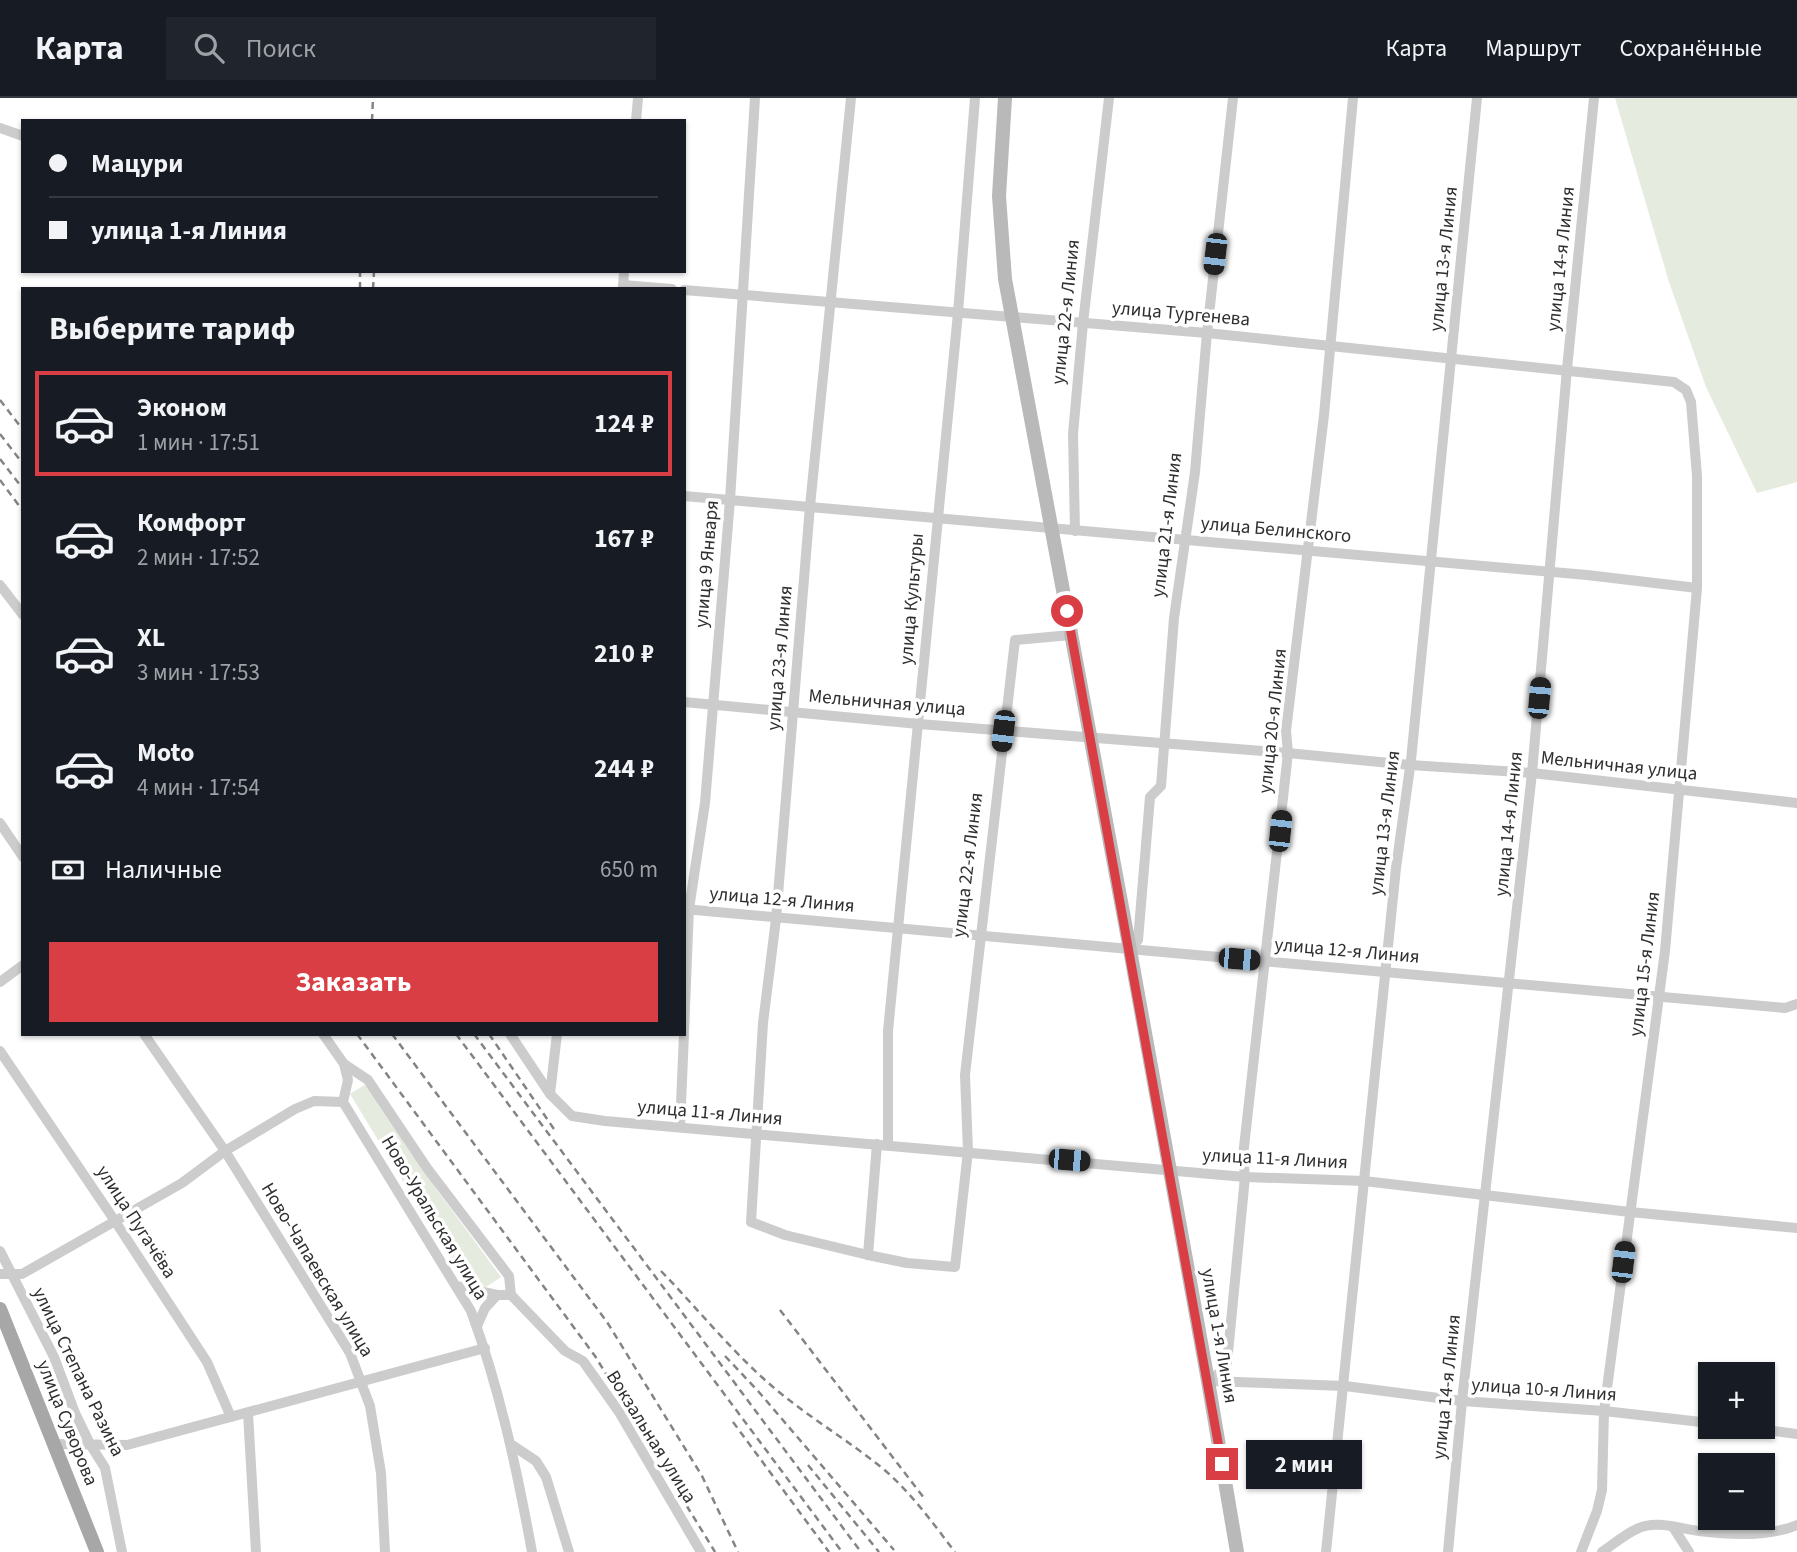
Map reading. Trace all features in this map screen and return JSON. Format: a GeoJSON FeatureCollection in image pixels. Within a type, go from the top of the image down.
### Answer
{"type":"FeatureCollection","features":[{"type":"Feature","properties":{"kind":"main road","name":"улица 22-я Линия"},"geometry":{"type":"LineString","coordinates":[[1005,98],[999,196],[1005,279],[1091,737]]}},
{"type":"Feature","properties":{"kind":"main road","name":"улица 21-я Линия"},"geometry":{"type":"LineString","coordinates":[[1091,737],[1170,1169]]}},
{"type":"Feature","properties":{"kind":"main road","name":"улица 1-я Линия"},"geometry":{"type":"LineString","coordinates":[[1170,1169],[1237,1552]]}},
{"type":"Feature","properties":{"kind":"main road","name":"улица Суворова"},"geometry":{"type":"LineString","coordinates":[[0,1309],[97,1552]]}},
{"type":"Feature","properties":{"kind":"street"},"geometry":{"type":"LineString","coordinates":[[636,119],[638,98]]}},
{"type":"Feature","properties":{"kind":"street","name":"улица 9 Января"},"geometry":{"type":"LineString","coordinates":[[686,950],[687,909],[705,803],[730,500],[755,98]]}},
{"type":"Feature","properties":{"kind":"street","name":"улица 23-я Линия"},"geometry":{"type":"LineString","coordinates":[[851,98],[810,506],[776,919],[763,1023],[751,1222],[785,1235],[868,1255]]}},
{"type":"Feature","properties":{"kind":"street","name":"улица Культуры"},"geometry":{"type":"LineString","coordinates":[[868,1255],[882,1144],[888,1031],[958,313],[975,98]]}},
{"type":"Feature","properties":{"kind":"street","name":"улица 22-я Линия"},"geometry":{"type":"LineString","coordinates":[[1075,531],[1073,433],[1109,98]]}},
{"type":"Feature","properties":{"kind":"street","name":"улица 21-я Линия"},"geometry":{"type":"LineString","coordinates":[[1130,950],[1138,940],[1150,797],[1161,786],[1174,618],[1195,472],[1207,333],[1233,98]]}},
{"type":"Feature","properties":{"kind":"street","name":"улица 20-я Линия"},"geometry":{"type":"LineString","coordinates":[[1208,1381],[1222,1371],[1227,1363],[1245,1177],[1243,1156],[1288,752],[1286,731],[1331,346],[1353,98]]}},
{"type":"Feature","properties":{"kind":"street","name":"улица 13-я Линия"},"geometry":{"type":"LineString","coordinates":[[1326,1552],[1345,1386],[1385,971],[1410,765],[1477,98]]}},
{"type":"Feature","properties":{"kind":"street","name":"улица 14-я Линия"},"geometry":{"type":"LineString","coordinates":[[1448,1552],[1462,1401],[1532,773],[1594,98]]}},
{"type":"Feature","properties":{"kind":"street"},"geometry":{"type":"LineString","coordinates":[[0,128],[21,135]]}},
{"type":"Feature","properties":{"kind":"street","name":"улица Тургенева"},"geometry":{"type":"LineString","coordinates":[[686,290],[1207,333],[1674,382]]}},
{"type":"Feature","properties":{"kind":"street","name":"улица 15-я Линия"},"geometry":{"type":"LineString","coordinates":[[1581,1552],[1602,1490],[1604,1411],[1665,951],[1681,790],[1697,588],[1697,476],[1691,402],[1686,390],[1674,382]]}},
{"type":"Feature","properties":{"kind":"street","name":"улица Белинского"},"geometry":{"type":"LineString","coordinates":[[686,496],[1550,571],[1697,588]]}},
{"type":"Feature","properties":{"kind":"street"},"geometry":{"type":"LineString","coordinates":[[0,585],[21,612]]}},
{"type":"Feature","properties":{"kind":"street","name":"улица 22-я Линия"},"geometry":{"type":"LineString","coordinates":[[868,1255],[908,1263],[955,1267],[968,1151],[965,1075],[1015,640],[1071,635]]}},
{"type":"Feature","properties":{"kind":"street","name":"Мельничная улица"},"geometry":{"type":"LineString","coordinates":[[686,702],[919,724],[1532,773],[1797,803]]}},
{"type":"Feature","properties":{"kind":"street"},"geometry":{"type":"LineString","coordinates":[[0,823],[21,854]]}},
{"type":"Feature","properties":{"kind":"street","name":"улица 12-я Линия"},"geometry":{"type":"LineString","coordinates":[[687,909],[1785,1008],[1797,1004]]}},
{"type":"Feature","properties":{"kind":"street"},"geometry":{"type":"LineString","coordinates":[[0,982],[21,966]]}},
{"type":"Feature","properties":{"kind":"street","name":"Ново-Чапаевская улица"},"geometry":{"type":"LineString","coordinates":[[145,1036],[225,1151],[350,1353],[370,1406],[381,1473],[385,1552]]}},
{"type":"Feature","properties":{"kind":"street"},"geometry":{"type":"LineString","coordinates":[[5,1274],[22,1274],[182,1183],[225,1151],[295,1109],[314,1101],[343,1102],[348,1080],[344,1064],[324,1036]]}},
{"type":"Feature","properties":{"kind":"street","name":"улица 11-я Линия"},"geometry":{"type":"LineString","coordinates":[[511,1036],[550,1094],[572,1116],[605,1121],[1245,1177],[1364,1181],[1630,1212],[1797,1228]]}},
{"type":"Feature","properties":{"kind":"street"},"geometry":{"type":"LineString","coordinates":[[550,1094],[557,1036]]}},
{"type":"Feature","properties":{"kind":"street","name":"улица 9 Января"},"geometry":{"type":"LineString","coordinates":[[680,1128],[684,1036]]}},
{"type":"Feature","properties":{"kind":"street","name":"улица Пугачёва"},"geometry":{"type":"LineString","coordinates":[[0,1051],[207,1362],[231,1417]]}},
{"type":"Feature","properties":{"kind":"street"},"geometry":{"type":"LineString","coordinates":[[344,1064],[368,1080],[427,1168],[509,1276],[511,1295],[456,1286]]}},
{"type":"Feature","properties":{"kind":"street","name":"Ново-Уральская улица"},"geometry":{"type":"LineString","coordinates":[[343,1102],[471,1311],[485,1348],[512,1445],[532,1552]]}},
{"type":"Feature","properties":{"kind":"street","name":"улица Степана Разина"},"geometry":{"type":"LineString","coordinates":[[0,1251],[5,1274],[54,1357],[75,1413],[105,1468],[122,1552]]}},
{"type":"Feature","properties":{"kind":"street"},"geometry":{"type":"LineString","coordinates":[[477,1326],[485,1308],[497,1294]]}},
{"type":"Feature","properties":{"kind":"street","name":"Вокзальная улица"},"geometry":{"type":"LineString","coordinates":[[511,1295],[565,1351],[583,1361],[619,1412],[701,1552]]}},
{"type":"Feature","properties":{"kind":"street"},"geometry":{"type":"LineString","coordinates":[[54,1444],[127,1445],[485,1348]]}},
{"type":"Feature","properties":{"kind":"street","name":"улица 10-я Линия"},"geometry":{"type":"LineString","coordinates":[[1208,1381],[1345,1386],[1462,1401],[1604,1411],[1698,1422]]}},
{"type":"Feature","properties":{"kind":"street"},"geometry":{"type":"LineString","coordinates":[[248,1413],[256,1552]]}},
{"type":"Feature","properties":{"kind":"street"},"geometry":{"type":"LineString","coordinates":[[1775,1431],[1797,1434]]}},
{"type":"Feature","properties":{"kind":"street"},"geometry":{"type":"LineString","coordinates":[[512,1445],[537,1461],[546,1477],[569,1552]]}},
{"type":"Feature","properties":{"kind":"street"},"geometry":{"type":"LineString","coordinates":[[1602,1552],[1640,1527],[1657,1524],[1731,1534],[1760,1533],[1797,1525]]}},
{"type":"Feature","properties":{"kind":"street"},"geometry":{"type":"LineString","coordinates":[[1673,1527],[1689,1552]]}},
{"type":"Feature","properties":{"kind":"shaded area"},"geometry":{"type":"Polygon","coordinates":[[[1615,98],[1797,98],[1797,482],[1757,493],[1706,387],[1669,282],[1615,98]]]}},
{"type":"Feature","properties":{"kind":"shaded area"},"geometry":{"type":"Polygon","coordinates":[[[366,1084],[437,1190],[501,1277],[486,1287],[462,1278],[350,1094],[366,1084]]]}},
{"type":"Feature","properties":{"kind":"railway"},"geometry":{"type":"LineString","coordinates":[[372,119],[373,98]]}},
{"type":"Feature","properties":{"kind":"railway"},"geometry":{"type":"LineString","coordinates":[[360,273],[360,287]]}},
{"type":"Feature","properties":{"kind":"railway"},"geometry":{"type":"LineString","coordinates":[[373,287],[374,273]]}},
{"type":"Feature","properties":{"kind":"railway"},"geometry":{"type":"LineString","coordinates":[[0,400],[21,427]]}},
{"type":"Feature","properties":{"kind":"railway"},"geometry":{"type":"LineString","coordinates":[[0,434],[21,461]]}},
{"type":"Feature","properties":{"kind":"railway"},"geometry":{"type":"LineString","coordinates":[[0,459],[21,486]]}},
{"type":"Feature","properties":{"kind":"railway"},"geometry":{"type":"LineString","coordinates":[[0,480],[21,508]]}},
{"type":"Feature","properties":{"kind":"railway"},"geometry":{"type":"LineString","coordinates":[[358,1036],[595,1356],[715,1552]]}},
{"type":"Feature","properties":{"kind":"railway"},"geometry":{"type":"LineString","coordinates":[[393,1036],[607,1322],[702,1476],[738,1552]]}},
{"type":"Feature","properties":{"kind":"railway"},"geometry":{"type":"LineString","coordinates":[[457,1036],[842,1552]]}},
{"type":"Feature","properties":{"kind":"railway"},"geometry":{"type":"LineString","coordinates":[[475,1036],[861,1552]]}},
{"type":"Feature","properties":{"kind":"railway"},"geometry":{"type":"LineString","coordinates":[[490,1036],[556,1132]]}},
{"type":"Feature","properties":{"kind":"railway"},"geometry":{"type":"LineString","coordinates":[[661,1271],[758,1374],[799,1408],[892,1476],[955,1552]]}},
{"type":"Feature","properties":{"kind":"railway"},"geometry":{"type":"LineString","coordinates":[[780,1310],[924,1498]]}},
{"type":"Feature","properties":{"kind":"railway"},"geometry":{"type":"LineString","coordinates":[[725,1356],[894,1550]]}},
{"type":"Feature","properties":{"kind":"railway"},"geometry":{"type":"LineString","coordinates":[[733,1422],[829,1552]]}},
{"type":"Feature","properties":{"kind":"railway"},"geometry":{"type":"LineString","coordinates":[[808,1465],[879,1552]]}},
{"type":"Feature","properties":{"kind":"route"},"geometry":{"type":"LineString","coordinates":[[1067,611],[1222,1464]]}}]}
